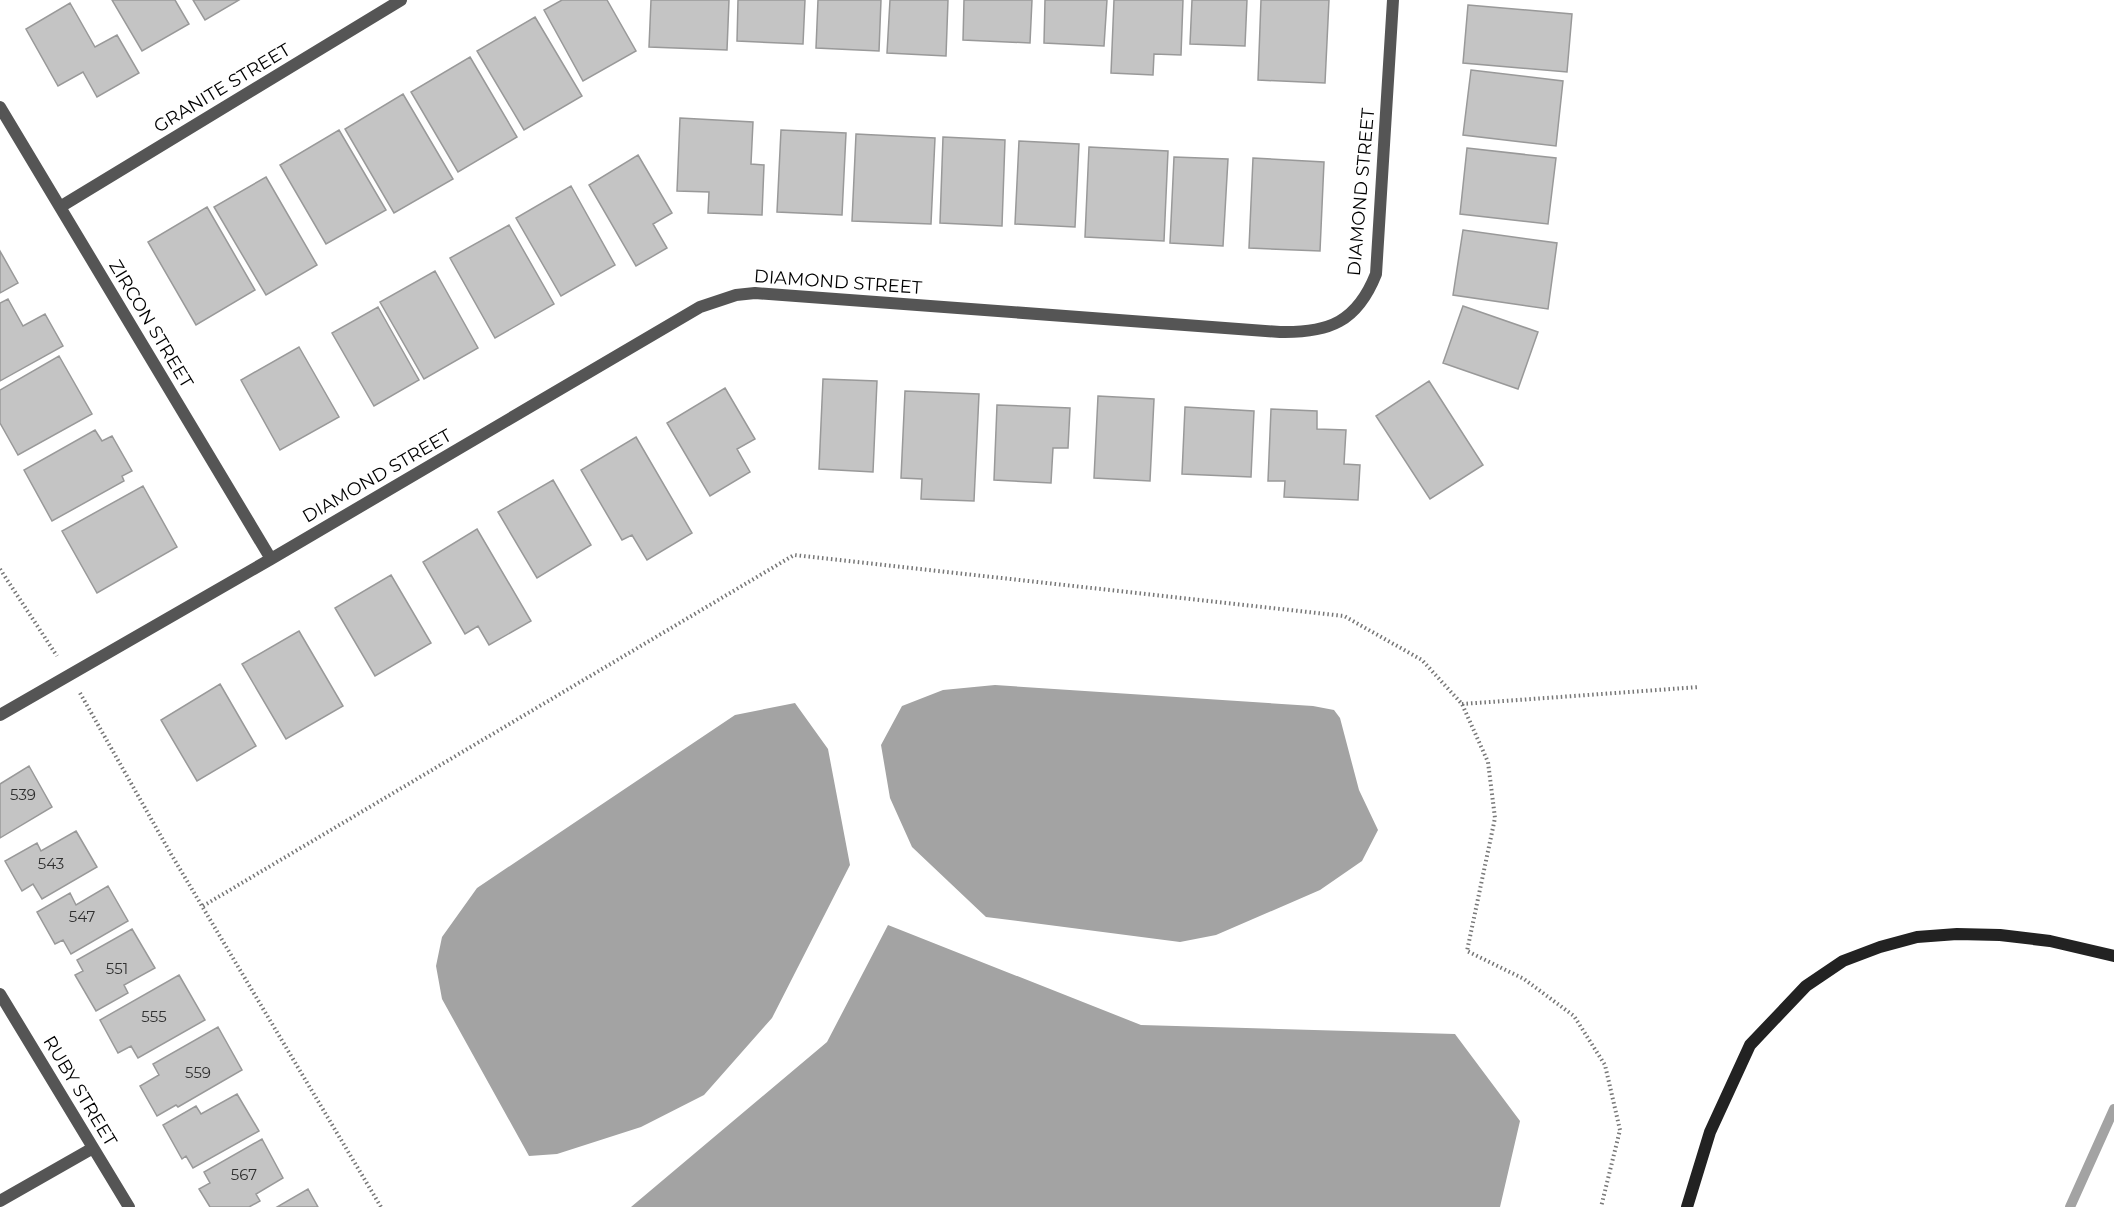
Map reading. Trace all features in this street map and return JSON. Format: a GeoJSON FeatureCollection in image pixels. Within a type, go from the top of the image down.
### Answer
{"type":"FeatureCollection","features":[{"type":"Feature","properties":{"kind":"main road"},"geometry":{"type":"LineString","coordinates":[[1687,1207],[1710,1132],[1750,1045],[1806,986],[1844,961],[1880,947],[1917,937],[1957,934],[2000,934],[2050,941],[2114,956]]}},
{"type":"Feature","properties":{"kind":"street","name":"GRANITE STREET"},"geometry":{"type":"LineString","coordinates":[[60,207],[401,0]]}},
{"type":"Feature","properties":{"kind":"street","name":"DIAMOND STREET"},"geometry":{"type":"LineString","coordinates":[[0,715],[700,307],[736,295],[755,293],[1280,332],[1300,332],[1335,324],[1356,310],[1368,295],[1376,274],[1393,0]]}},
{"type":"Feature","properties":{"kind":"street","name":"ZIRCON STREET"},"geometry":{"type":"LineString","coordinates":[[0,107],[271,559]]}},
{"type":"Feature","properties":{"kind":"street","name":"RUBY STREET"},"geometry":{"type":"LineString","coordinates":[[0,994],[129,1207]]}},
{"type":"Feature","properties":{"kind":"street"},"geometry":{"type":"LineString","coordinates":[[0,1201],[93,1148]]}},
{"type":"Feature","properties":{"kind":"path"},"geometry":{"type":"LineString","coordinates":[[203,906],[794,555],[1344,616],[1422,660],[1462,704],[1488,762],[1495,819],[1467,951],[1524,979],[1574,1016],[1605,1065],[1620,1130],[1601,1207]]}},
{"type":"Feature","properties":{"kind":"path"},"geometry":{"type":"LineString","coordinates":[[0,569],[69,674],[171,854],[381,1207]]}},
{"type":"Feature","properties":{"kind":"path"},"geometry":{"type":"LineString","coordinates":[[1462,704],[1699,687]]}},
{"type":"Feature","properties":{"kind":"shaded area"},"geometry":{"type":"Polygon","coordinates":[[[995,685],[1313,706],[1334,710],[1340,718],[1359,790],[1378,830],[1362,861],[1320,890],[1216,935],[1180,942],[986,917],[912,847],[890,798],[881,745],[902,706],[943,690],[995,685]]]}},
{"type":"Feature","properties":{"kind":"shaded area"},"geometry":{"type":"Polygon","coordinates":[[[795,703],[828,749],[850,865],[772,1018],[704,1095],[641,1127],[557,1154],[529,1156],[442,999],[436,966],[442,937],[477,888],[735,715],[795,703]]]}},
{"type":"Feature","properties":{"kind":"shaded area"},"geometry":{"type":"Polygon","coordinates":[[[888,925],[1141,1025],[1455,1034],[1520,1121],[1500,1207],[631,1207],[827,1042],[888,925]]]}},
{"type":"Feature","properties":{"kind":"building"},"geometry":{"type":"Polygon","coordinates":[[[112,0],[175,0],[189,24],[142,51],[112,0]]]}},
{"type":"Feature","properties":{"kind":"building"},"geometry":{"type":"Polygon","coordinates":[[[193,0],[239,0],[205,20],[193,0]]]}},
{"type":"Feature","properties":{"kind":"building"},"geometry":{"type":"Polygon","coordinates":[[[562,0],[607,0],[636,51],[583,81],[544,10],[562,0]]]}},
{"type":"Feature","properties":{"kind":"building"},"geometry":{"type":"Polygon","coordinates":[[[651,0],[729,0],[727,50],[649,47],[651,0]]]}},
{"type":"Feature","properties":{"kind":"building"},"geometry":{"type":"Polygon","coordinates":[[[738,0],[805,0],[803,44],[737,41],[738,0]]]}},
{"type":"Feature","properties":{"kind":"building"},"geometry":{"type":"Polygon","coordinates":[[[818,0],[881,0],[879,51],[816,48],[818,0]]]}},
{"type":"Feature","properties":{"kind":"building"},"geometry":{"type":"Polygon","coordinates":[[[890,0],[948,0],[946,56],[887,53],[890,0]]]}},
{"type":"Feature","properties":{"kind":"building"},"geometry":{"type":"Polygon","coordinates":[[[964,0],[1032,0],[1030,43],[963,40],[964,0]]]}},
{"type":"Feature","properties":{"kind":"building"},"geometry":{"type":"Polygon","coordinates":[[[1045,0],[1107,0],[1104,46],[1044,43],[1045,0]]]}},
{"type":"Feature","properties":{"kind":"building"},"geometry":{"type":"Polygon","coordinates":[[[1114,0],[1183,0],[1181,55],[1154,54],[1153,75],[1111,73],[1114,0]]]}},
{"type":"Feature","properties":{"kind":"building"},"geometry":{"type":"Polygon","coordinates":[[[1192,0],[1247,0],[1245,46],[1190,44],[1192,0]]]}},
{"type":"Feature","properties":{"kind":"building"},"geometry":{"type":"Polygon","coordinates":[[[1261,0],[1329,0],[1325,83],[1258,80],[1261,0]]]}},
{"type":"Feature","properties":{"kind":"building"},"geometry":{"type":"Polygon","coordinates":[[[70,3],[95,47],[117,35],[139,73],[97,97],[83,72],[58,86],[26,29],[70,3]]]}},
{"type":"Feature","properties":{"kind":"building"},"geometry":{"type":"Polygon","coordinates":[[[1468,5],[1572,14],[1567,72],[1463,63],[1468,5]]]}},
{"type":"Feature","properties":{"kind":"building"},"geometry":{"type":"Polygon","coordinates":[[[535,17],[582,96],[524,130],[477,51],[535,17]]]}},
{"type":"Feature","properties":{"kind":"building"},"geometry":{"type":"Polygon","coordinates":[[[470,57],[517,137],[458,172],[411,92],[470,57]]]}},
{"type":"Feature","properties":{"kind":"building"},"geometry":{"type":"Polygon","coordinates":[[[1471,70],[1563,81],[1556,146],[1463,135],[1471,70]]]}},
{"type":"Feature","properties":{"kind":"building"},"geometry":{"type":"Polygon","coordinates":[[[403,94],[453,179],[394,213],[345,129],[403,94]]]}},
{"type":"Feature","properties":{"kind":"building"},"geometry":{"type":"Polygon","coordinates":[[[680,118],[753,122],[751,164],[764,165],[762,215],[708,213],[709,192],[677,191],[680,118]]]}},
{"type":"Feature","properties":{"kind":"building"},"geometry":{"type":"Polygon","coordinates":[[[339,130],[386,210],[326,244],[280,165],[339,130]]]}},
{"type":"Feature","properties":{"kind":"building"},"geometry":{"type":"Polygon","coordinates":[[[781,130],[846,133],[842,215],[777,212],[781,130]]]}},
{"type":"Feature","properties":{"kind":"building"},"geometry":{"type":"Polygon","coordinates":[[[856,134],[935,138],[931,224],[852,221],[856,134]]]}},
{"type":"Feature","properties":{"kind":"building"},"geometry":{"type":"Polygon","coordinates":[[[943,137],[1005,140],[1002,226],[940,223],[943,137]]]}},
{"type":"Feature","properties":{"kind":"building"},"geometry":{"type":"Polygon","coordinates":[[[1019,141],[1079,144],[1075,227],[1015,224],[1019,141]]]}},
{"type":"Feature","properties":{"kind":"building"},"geometry":{"type":"Polygon","coordinates":[[[1089,147],[1168,151],[1164,241],[1085,237],[1089,147]]]}},
{"type":"Feature","properties":{"kind":"building"},"geometry":{"type":"Polygon","coordinates":[[[1467,148],[1556,158],[1548,224],[1460,214],[1467,148]]]}},
{"type":"Feature","properties":{"kind":"building"},"geometry":{"type":"Polygon","coordinates":[[[638,155],[672,213],[653,224],[667,248],[636,266],[589,185],[638,155]]]}},
{"type":"Feature","properties":{"kind":"building"},"geometry":{"type":"Polygon","coordinates":[[[1174,157],[1228,159],[1223,246],[1170,243],[1174,157]]]}},
{"type":"Feature","properties":{"kind":"building"},"geometry":{"type":"Polygon","coordinates":[[[1253,158],[1324,162],[1320,251],[1249,248],[1253,158]]]}},
{"type":"Feature","properties":{"kind":"building"},"geometry":{"type":"Polygon","coordinates":[[[266,177],[317,265],[266,295],[214,207],[266,177]]]}},
{"type":"Feature","properties":{"kind":"building"},"geometry":{"type":"Polygon","coordinates":[[[571,186],[615,265],[561,296],[516,218],[571,186]]]}},
{"type":"Feature","properties":{"kind":"building"},"geometry":{"type":"Polygon","coordinates":[[[207,207],[255,290],[196,325],[148,242],[207,207]]]}},
{"type":"Feature","properties":{"kind":"building"},"geometry":{"type":"Polygon","coordinates":[[[509,225],[554,304],[495,338],[450,258],[509,225]]]}},
{"type":"Feature","properties":{"kind":"building"},"geometry":{"type":"Polygon","coordinates":[[[1463,230],[1557,243],[1548,309],[1453,295],[1463,230]]]}},
{"type":"Feature","properties":{"kind":"building"},"geometry":{"type":"Polygon","coordinates":[[[0,251],[18,283],[0,293],[0,251]]]}},
{"type":"Feature","properties":{"kind":"building"},"geometry":{"type":"Polygon","coordinates":[[[435,271],[478,348],[424,379],[380,302],[435,271]]]}},
{"type":"Feature","properties":{"kind":"building"},"geometry":{"type":"Polygon","coordinates":[[[8,299],[23,326],[45,314],[63,346],[0,381],[0,303],[8,299]]]}},
{"type":"Feature","properties":{"kind":"building"},"geometry":{"type":"Polygon","coordinates":[[[1463,306],[1538,332],[1518,389],[1443,363],[1463,306]]]}},
{"type":"Feature","properties":{"kind":"building"},"geometry":{"type":"Polygon","coordinates":[[[378,307],[419,380],[374,406],[332,333],[378,307]]]}},
{"type":"Feature","properties":{"kind":"building"},"geometry":{"type":"Polygon","coordinates":[[[299,347],[339,417],[280,450],[241,380],[299,347]]]}},
{"type":"Feature","properties":{"kind":"building"},"geometry":{"type":"Polygon","coordinates":[[[59,356],[92,414],[18,455],[0,423],[0,390],[59,356]]]}},
{"type":"Feature","properties":{"kind":"building"},"geometry":{"type":"Polygon","coordinates":[[[823,379],[877,381],[873,472],[819,469],[823,379]]]}},
{"type":"Feature","properties":{"kind":"building"},"geometry":{"type":"Polygon","coordinates":[[[1429,381],[1483,465],[1430,499],[1376,416],[1429,381]]]}},
{"type":"Feature","properties":{"kind":"building"},"geometry":{"type":"Polygon","coordinates":[[[725,388],[755,439],[737,449],[750,472],[710,496],[667,423],[725,388]]]}},
{"type":"Feature","properties":{"kind":"building"},"geometry":{"type":"Polygon","coordinates":[[[905,391],[979,394],[974,501],[921,499],[922,479],[901,478],[905,391]]]}},
{"type":"Feature","properties":{"kind":"building"},"geometry":{"type":"Polygon","coordinates":[[[1098,396],[1154,399],[1150,481],[1094,478],[1098,396]]]}},
{"type":"Feature","properties":{"kind":"building"},"geometry":{"type":"Polygon","coordinates":[[[997,405],[1070,408],[1068,448],[1053,448],[1051,483],[994,480],[997,405]]]}},
{"type":"Feature","properties":{"kind":"building"},"geometry":{"type":"Polygon","coordinates":[[[1185,407],[1254,411],[1251,477],[1182,474],[1185,407]]]}},
{"type":"Feature","properties":{"kind":"building"},"geometry":{"type":"Polygon","coordinates":[[[1271,409],[1317,411],[1317,429],[1346,430],[1344,464],[1360,465],[1358,500],[1284,497],[1285,481],[1268,481],[1271,409]]]}},
{"type":"Feature","properties":{"kind":"building"},"geometry":{"type":"Polygon","coordinates":[[[95,430],[102,441],[112,436],[132,471],[122,476],[124,481],[52,521],[24,470],[95,430]]]}},
{"type":"Feature","properties":{"kind":"building"},"geometry":{"type":"Polygon","coordinates":[[[636,437],[692,533],[647,560],[632,535],[622,540],[581,470],[636,437]]]}},
{"type":"Feature","properties":{"kind":"building"},"geometry":{"type":"Polygon","coordinates":[[[553,480],[591,545],[537,578],[498,512],[553,480]]]}},
{"type":"Feature","properties":{"kind":"building"},"geometry":{"type":"Polygon","coordinates":[[[143,486],[177,547],[97,593],[62,531],[143,486]]]}},
{"type":"Feature","properties":{"kind":"building"},"geometry":{"type":"Polygon","coordinates":[[[477,529],[531,621],[489,645],[478,626],[465,634],[423,562],[477,529]]]}},
{"type":"Feature","properties":{"kind":"building"},"geometry":{"type":"Polygon","coordinates":[[[391,575],[431,643],[375,676],[335,608],[391,575]]]}},
{"type":"Feature","properties":{"kind":"building"},"geometry":{"type":"Polygon","coordinates":[[[299,631],[343,706],[286,739],[242,664],[299,631]]]}},
{"type":"Feature","properties":{"kind":"building"},"geometry":{"type":"Polygon","coordinates":[[[220,684],[256,746],[197,781],[161,720],[220,684]]]}},
{"type":"Feature","properties":{"kind":"building"},"geometry":{"type":"Polygon","coordinates":[[[29,766],[52,807],[0,838],[0,784],[29,766]]]}},
{"type":"Feature","properties":{"kind":"building"},"geometry":{"type":"Polygon","coordinates":[[[76,831],[97,867],[42,899],[33,884],[22,891],[5,861],[37,843],[41,851],[76,831]]]}},
{"type":"Feature","properties":{"kind":"building"},"geometry":{"type":"Polygon","coordinates":[[[108,886],[128,921],[71,954],[63,940],[55,944],[37,912],[70,893],[76,905],[108,886]]]}},
{"type":"Feature","properties":{"kind":"building"},"geometry":{"type":"Polygon","coordinates":[[[132,929],[155,968],[124,985],[128,993],[96,1011],[75,975],[83,971],[77,960],[132,929]]]}},
{"type":"Feature","properties":{"kind":"building"},"geometry":{"type":"Polygon","coordinates":[[[179,975],[205,1020],[138,1058],[131,1046],[118,1053],[100,1020],[179,975]]]}},
{"type":"Feature","properties":{"kind":"building"},"geometry":{"type":"Polygon","coordinates":[[[218,1027],[242,1070],[178,1107],[176,1105],[157,1116],[140,1086],[159,1075],[153,1064],[218,1027]]]}},
{"type":"Feature","properties":{"kind":"building"},"geometry":{"type":"Polygon","coordinates":[[[237,1094],[259,1131],[193,1168],[186,1156],[182,1159],[163,1125],[196,1106],[201,1114],[237,1094]]]}},
{"type":"Feature","properties":{"kind":"building"},"geometry":{"type":"Polygon","coordinates":[[[262,1139],[283,1178],[256,1194],[260,1201],[249,1207],[210,1207],[199,1189],[210,1183],[204,1172],[262,1139]]]}},
{"type":"Feature","properties":{"kind":"building"},"geometry":{"type":"Polygon","coordinates":[[[308,1189],[318,1207],[277,1207],[308,1189]]]}},
{"type":"Feature","properties":{"kind":"waterway"},"geometry":{"type":"LineString","coordinates":[[2070,1207],[2114,1109]]}}]}
